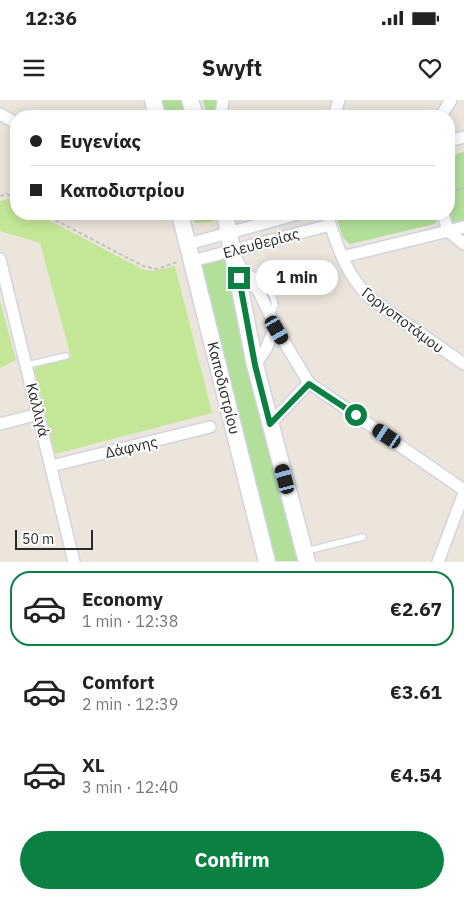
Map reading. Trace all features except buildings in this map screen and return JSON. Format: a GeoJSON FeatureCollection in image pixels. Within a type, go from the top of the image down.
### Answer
{"type":"FeatureCollection","features":[{"type":"Feature","properties":{"kind":"main road","name":"Καποδιστρίου"},"geometry":{"type":"LineString","coordinates":[[182,220],[267,562]]}},
{"type":"Feature","properties":{"kind":"main road"},"geometry":{"type":"LineString","coordinates":[[226,220],[238,260],[255,365],[306,557]]}},
{"type":"Feature","properties":{"kind":"street","name":"Ελευθερίας"},"geometry":{"type":"LineString","coordinates":[[188,244],[278,220]]}},
{"type":"Feature","properties":{"kind":"street","name":"Ελευθερίας"},"geometry":{"type":"LineString","coordinates":[[192,261],[238,260],[327,220]]}},
{"type":"Feature","properties":{"kind":"street","name":"Γοργοποτάμου"},"geometry":{"type":"LineString","coordinates":[[329,220],[348,272],[370,298],[464,364]]}},
{"type":"Feature","properties":{"kind":"street"},"geometry":{"type":"LineString","coordinates":[[445,220],[448,231],[464,244]]}},
{"type":"Feature","properties":{"kind":"street"},"geometry":{"type":"LineString","coordinates":[[342,257],[464,227]]}},
{"type":"Feature","properties":{"kind":"street","name":"Καλλιγά"},"geometry":{"type":"LineString","coordinates":[[0,259],[74,562]]}},
{"type":"Feature","properties":{"kind":"street"},"geometry":{"type":"LineString","coordinates":[[238,260],[259,292],[273,322],[309,384],[464,491],[438,562]]}},
{"type":"Feature","properties":{"kind":"street"},"geometry":{"type":"LineString","coordinates":[[255,365],[266,349],[273,322]]}},
{"type":"Feature","properties":{"kind":"street"},"geometry":{"type":"LineString","coordinates":[[270,424],[309,384]]}},
{"type":"Feature","properties":{"kind":"street"},"geometry":{"type":"LineString","coordinates":[[0,424],[39,414]]}},
{"type":"Feature","properties":{"kind":"street","name":"Δάφνης"},"geometry":{"type":"LineString","coordinates":[[51,466],[210,427]]}},
{"type":"Feature","properties":{"kind":"lane"},"geometry":{"type":"LineString","coordinates":[[27,365],[66,356]]}},
{"type":"Feature","properties":{"kind":"lane"},"geometry":{"type":"LineString","coordinates":[[306,557],[363,537]]}},
{"type":"Feature","properties":{"kind":"path"},"geometry":{"type":"LineString","coordinates":[[55,220],[143,266],[156,269],[176,262],[192,261]]}},
{"type":"Feature","properties":{"kind":"green space"},"geometry":{"type":"Polygon","coordinates":[[[161,100],[184,100],[187,110],[164,110],[161,100]]]}},
{"type":"Feature","properties":{"kind":"green space"},"geometry":{"type":"Polygon","coordinates":[[[203,100],[217,100],[216,110],[206,110],[203,100]]]}},
{"type":"Feature","properties":{"kind":"green space"},"geometry":{"type":"Polygon","coordinates":[[[464,152],[464,221],[455,224],[449,220],[455,220],[455,154],[464,152]]]}},
{"type":"Feature","properties":{"kind":"green space"},"geometry":{"type":"Polygon","coordinates":[[[10,200],[10,220],[48,220],[144,270],[154,271],[175,266],[212,413],[55,454],[34,368],[71,357],[40,243],[0,231],[0,201],[10,200]]]}},
{"type":"Feature","properties":{"kind":"green space"},"geometry":{"type":"Polygon","coordinates":[[[194,220],[214,220],[211,222],[195,223],[194,220]]]}},
{"type":"Feature","properties":{"kind":"green space"},"geometry":{"type":"Polygon","coordinates":[[[338,220],[437,220],[435,224],[350,244],[343,238],[338,220]]]}},
{"type":"Feature","properties":{"kind":"green space"},"geometry":{"type":"Polygon","coordinates":[[[225,258],[301,561],[272,561],[200,261],[225,258]]]}},
{"type":"Feature","properties":{"kind":"green space"},"geometry":{"type":"Polygon","coordinates":[[[0,301],[16,360],[0,368],[0,301]]]}},
{"type":"Feature","properties":{"kind":"route"},"geometry":{"type":"LineString","coordinates":[[239,278],[255,365],[270,424],[303,388],[309,384],[356,415]]}}]}
